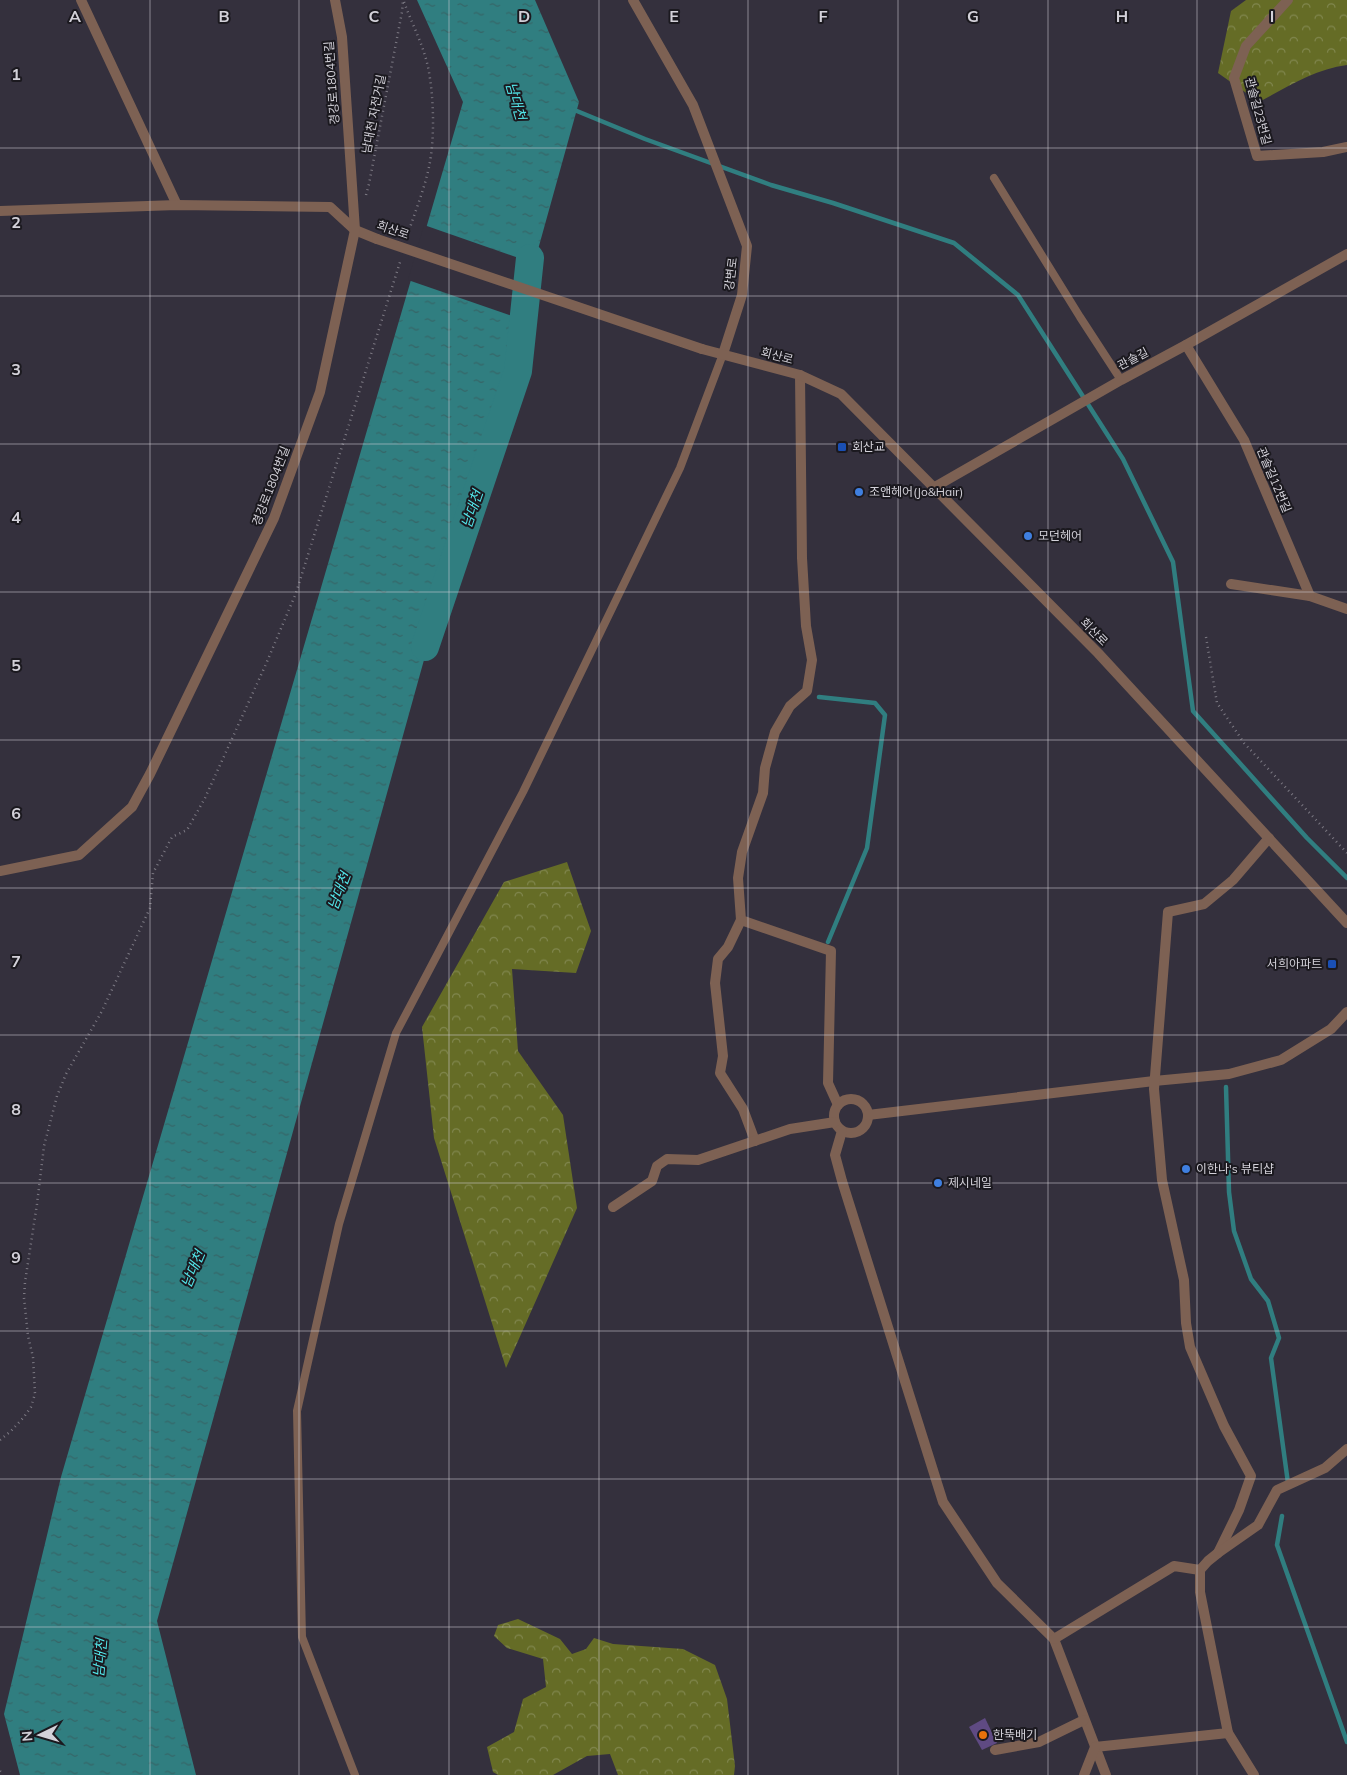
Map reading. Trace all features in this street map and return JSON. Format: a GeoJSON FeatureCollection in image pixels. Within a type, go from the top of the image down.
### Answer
{"type":"FeatureCollection","features":[{"type":"Feature","properties":{"kind":"street"},"geometry":{"type":"LineString","coordinates":[[80,0],[177,205]]}},
{"type":"Feature","properties":{"kind":"street","name":"경강로1804번길"},"geometry":{"type":"LineString","coordinates":[[0,871],[79,855],[132,807],[150,774],[274,518],[320,392],[355,230],[342,37],[335,0]]}},
{"type":"Feature","properties":{"kind":"street","name":"강변로"},"geometry":{"type":"LineString","coordinates":[[633,0],[693,105],[747,246],[742,294],[723,354]]}},
{"type":"Feature","properties":{"kind":"street","name":"관솔길23번길"},"geometry":{"type":"LineString","coordinates":[[1288,0],[1246,46],[1234,78],[1257,156],[1322,152],[1347,147]]}},
{"type":"Feature","properties":{"kind":"street","name":"회산로"},"geometry":{"type":"LineString","coordinates":[[0,211],[177,205],[330,207],[355,230],[377,239],[702,349],[800,375],[841,394],[1098,653],[1347,924]]}},
{"type":"Feature","properties":{"kind":"street","name":"관솔길"},"geometry":{"type":"LineString","coordinates":[[933,488],[1120,380],[1186,346],[1347,254]]}},
{"type":"Feature","properties":{"kind":"street","name":"관솔길12번길"},"geometry":{"type":"LineString","coordinates":[[1186,346],[1244,440],[1310,596]]}},
{"type":"Feature","properties":{"kind":"street"},"geometry":{"type":"LineString","coordinates":[[756,1141],[743,1109],[720,1073],[723,1056],[715,983],[718,960],[728,947],[741,920],[738,878],[742,852],[763,793],[765,768],[775,732],[790,706],[806,691],[812,660],[806,626],[802,558],[800,375]]}},
{"type":"Feature","properties":{"kind":"street"},"geometry":{"type":"LineString","coordinates":[[1231,584],[1310,596],[1347,609]]}},
{"type":"Feature","properties":{"kind":"street"},"geometry":{"type":"LineString","coordinates":[[1218,1553],[1239,1510],[1251,1476],[1224,1426],[1190,1347],[1184,1280],[1162,1180],[1154,1081],[1168,912],[1204,904],[1233,880],[1269,838]]}},
{"type":"Feature","properties":{"kind":"street"},"geometry":{"type":"LineString","coordinates":[[741,920],[831,951],[828,1083],[838,1105]]}},
{"type":"Feature","properties":{"kind":"street"},"geometry":{"type":"LineString","coordinates":[[868,1114],[1230,1074],[1281,1060],[1331,1029],[1347,1012]]}},
{"type":"Feature","properties":{"kind":"street"},"geometry":{"type":"LineString","coordinates":[[848,1099],[864,1104],[868,1114],[868,1120],[863,1129],[853,1133],[842,1131],[835,1122],[834,1116],[838,1105],[848,1099]]}},
{"type":"Feature","properties":{"kind":"street"},"geometry":{"type":"LineString","coordinates":[[613,1207],[652,1181],[657,1166],[667,1159],[698,1160],[790,1129],[835,1122]]}},
{"type":"Feature","properties":{"kind":"street"},"geometry":{"type":"LineString","coordinates":[[842,1131],[836,1155],[842,1181],[943,1502],[996,1583],[1054,1639],[1106,1775]]}},
{"type":"Feature","properties":{"kind":"street"},"geometry":{"type":"LineString","coordinates":[[1254,1775],[1228,1733],[1200,1592],[1200,1570],[1218,1553],[1258,1525],[1277,1490],[1326,1468],[1347,1449]]}},
{"type":"Feature","properties":{"kind":"street"},"geometry":{"type":"LineString","coordinates":[[1054,1639],[1174,1566],[1200,1570]]}},
{"type":"Feature","properties":{"kind":"street"},"geometry":{"type":"LineString","coordinates":[[995,1750],[1039,1742],[1084,1720]]}},
{"type":"Feature","properties":{"kind":"street"},"geometry":{"type":"LineString","coordinates":[[1095,1748],[1228,1733]]}},
{"type":"Feature","properties":{"kind":"street"},"geometry":{"type":"LineString","coordinates":[[1084,1775],[1095,1748]]}},
{"type":"Feature","properties":{"kind":"lane"},"geometry":{"type":"LineString","coordinates":[[994,178],[1120,380]]}},
{"type":"Feature","properties":{"kind":"lane"},"geometry":{"type":"LineString","coordinates":[[355,1775],[302,1637],[297,1411],[339,1224],[396,1033],[523,792],[680,468],[723,354]]}},
{"type":"Feature","properties":{"kind":"path","name":"남대천 자전거길"},"geometry":{"type":"LineString","coordinates":[[364,202],[370,184],[403,1]]}},
{"type":"Feature","properties":{"kind":"path"},"geometry":{"type":"LineString","coordinates":[[403,1],[417,33],[428,67],[432,104],[429,167],[406,241]]}},
{"type":"Feature","properties":{"kind":"path"},"geometry":{"type":"LineString","coordinates":[[0,1440],[24,1417],[31,1407],[35,1394],[33,1357],[28,1336],[24,1282],[37,1204],[44,1146],[57,1096],[66,1074],[102,1011],[150,908],[153,872],[172,837],[187,830],[205,798],[296,593],[404,250]]}},
{"type":"Feature","properties":{"kind":"path"},"geometry":{"type":"LineString","coordinates":[[1206,637],[1217,703],[1244,743],[1347,853]]}},
{"type":"Feature","properties":{"kind":"path"},"geometry":{"type":"LineString","coordinates":[[0,1771],[3,1775]]}},
{"type":"Feature","properties":{"kind":"green space"},"geometry":{"type":"Polygon","coordinates":[[[1246,0],[1347,0],[1347,65],[1324,70],[1312,75],[1259,102],[1218,73],[1231,11],[1246,0]]]}},
{"type":"Feature","properties":{"kind":"green space"},"geometry":{"type":"Polygon","coordinates":[[[567,862],[591,931],[576,973],[512,969],[518,1051],[563,1115],[577,1208],[506,1368],[434,1138],[422,1027],[504,882],[567,862]]]}},
{"type":"Feature","properties":{"kind":"green space"},"geometry":{"type":"Polygon","coordinates":[[[518,1619],[560,1639],[572,1654],[586,1649],[594,1638],[613,1644],[683,1649],[715,1665],[727,1699],[735,1766],[734,1775],[618,1775],[610,1754],[587,1756],[553,1775],[498,1775],[493,1772],[487,1747],[514,1732],[523,1699],[546,1687],[543,1659],[507,1648],[494,1636],[498,1625],[518,1619]]]}},
{"type":"Feature","properties":{"kind":"water"},"geometry":{"type":"Polygon","coordinates":[[[417,0],[535,0],[579,102],[157,1621],[196,1775],[20,1775],[4,1714],[61,1477],[463,102],[417,0]]]}},
{"type":"Feature","properties":{"kind":"pier"},"geometry":{"type":"Polygon","coordinates":[[[424,225],[536,264],[521,319],[408,280],[424,225]]]}},
{"type":"Feature","properties":{"kind":"building","name":"한뚝배기"},"geometry":{"type":"Polygon","coordinates":[[[985,1718],[997,1743],[982,1750],[969,1727],[985,1718]]]}},
{"type":"Feature","properties":{"kind":"waterway"},"geometry":{"type":"LineString","coordinates":[[572,109],[645,139],[771,185],[833,203],[954,243],[1018,295],[1123,459],[1173,562],[1193,711],[1307,838],[1347,878]]}},
{"type":"Feature","properties":{"kind":"waterway","name":"남대천"},"geometry":{"type":"LineString","coordinates":[[425,647],[518,371],[530,258]]}},
{"type":"Feature","properties":{"kind":"waterway"},"geometry":{"type":"LineString","coordinates":[[819,697],[875,703],[885,715],[867,848],[828,942]]}},
{"type":"Feature","properties":{"kind":"waterway"},"geometry":{"type":"LineString","coordinates":[[1226,1087],[1229,1192],[1234,1231],[1251,1279],[1268,1301],[1279,1338],[1271,1358],[1288,1483]]}},
{"type":"Feature","properties":{"kind":"waterway"},"geometry":{"type":"LineString","coordinates":[[1282,1516],[1277,1545],[1347,1742]]}},
{"type":"Feature","properties":{"kind":"place","name":"회산교"},"geometry":{"type":"Point","coordinates":[842,447]}},
{"type":"Feature","properties":{"kind":"place","name":"조앤헤어(Jo&Hair)"},"geometry":{"type":"Point","coordinates":[859,492]}},
{"type":"Feature","properties":{"kind":"place","name":"모던헤어"},"geometry":{"type":"Point","coordinates":[1028,536]}},
{"type":"Feature","properties":{"kind":"place","name":"서희아파트"},"geometry":{"type":"Point","coordinates":[1332,964]}},
{"type":"Feature","properties":{"kind":"place","name":"이한나's 뷰티샵"},"geometry":{"type":"Point","coordinates":[1186,1169]}},
{"type":"Feature","properties":{"kind":"place","name":"제시네일"},"geometry":{"type":"Point","coordinates":[938,1183]}},
{"type":"Feature","properties":{"kind":"place","name":"한뚝배기"},"geometry":{"type":"Point","coordinates":[983,1735]}}]}
